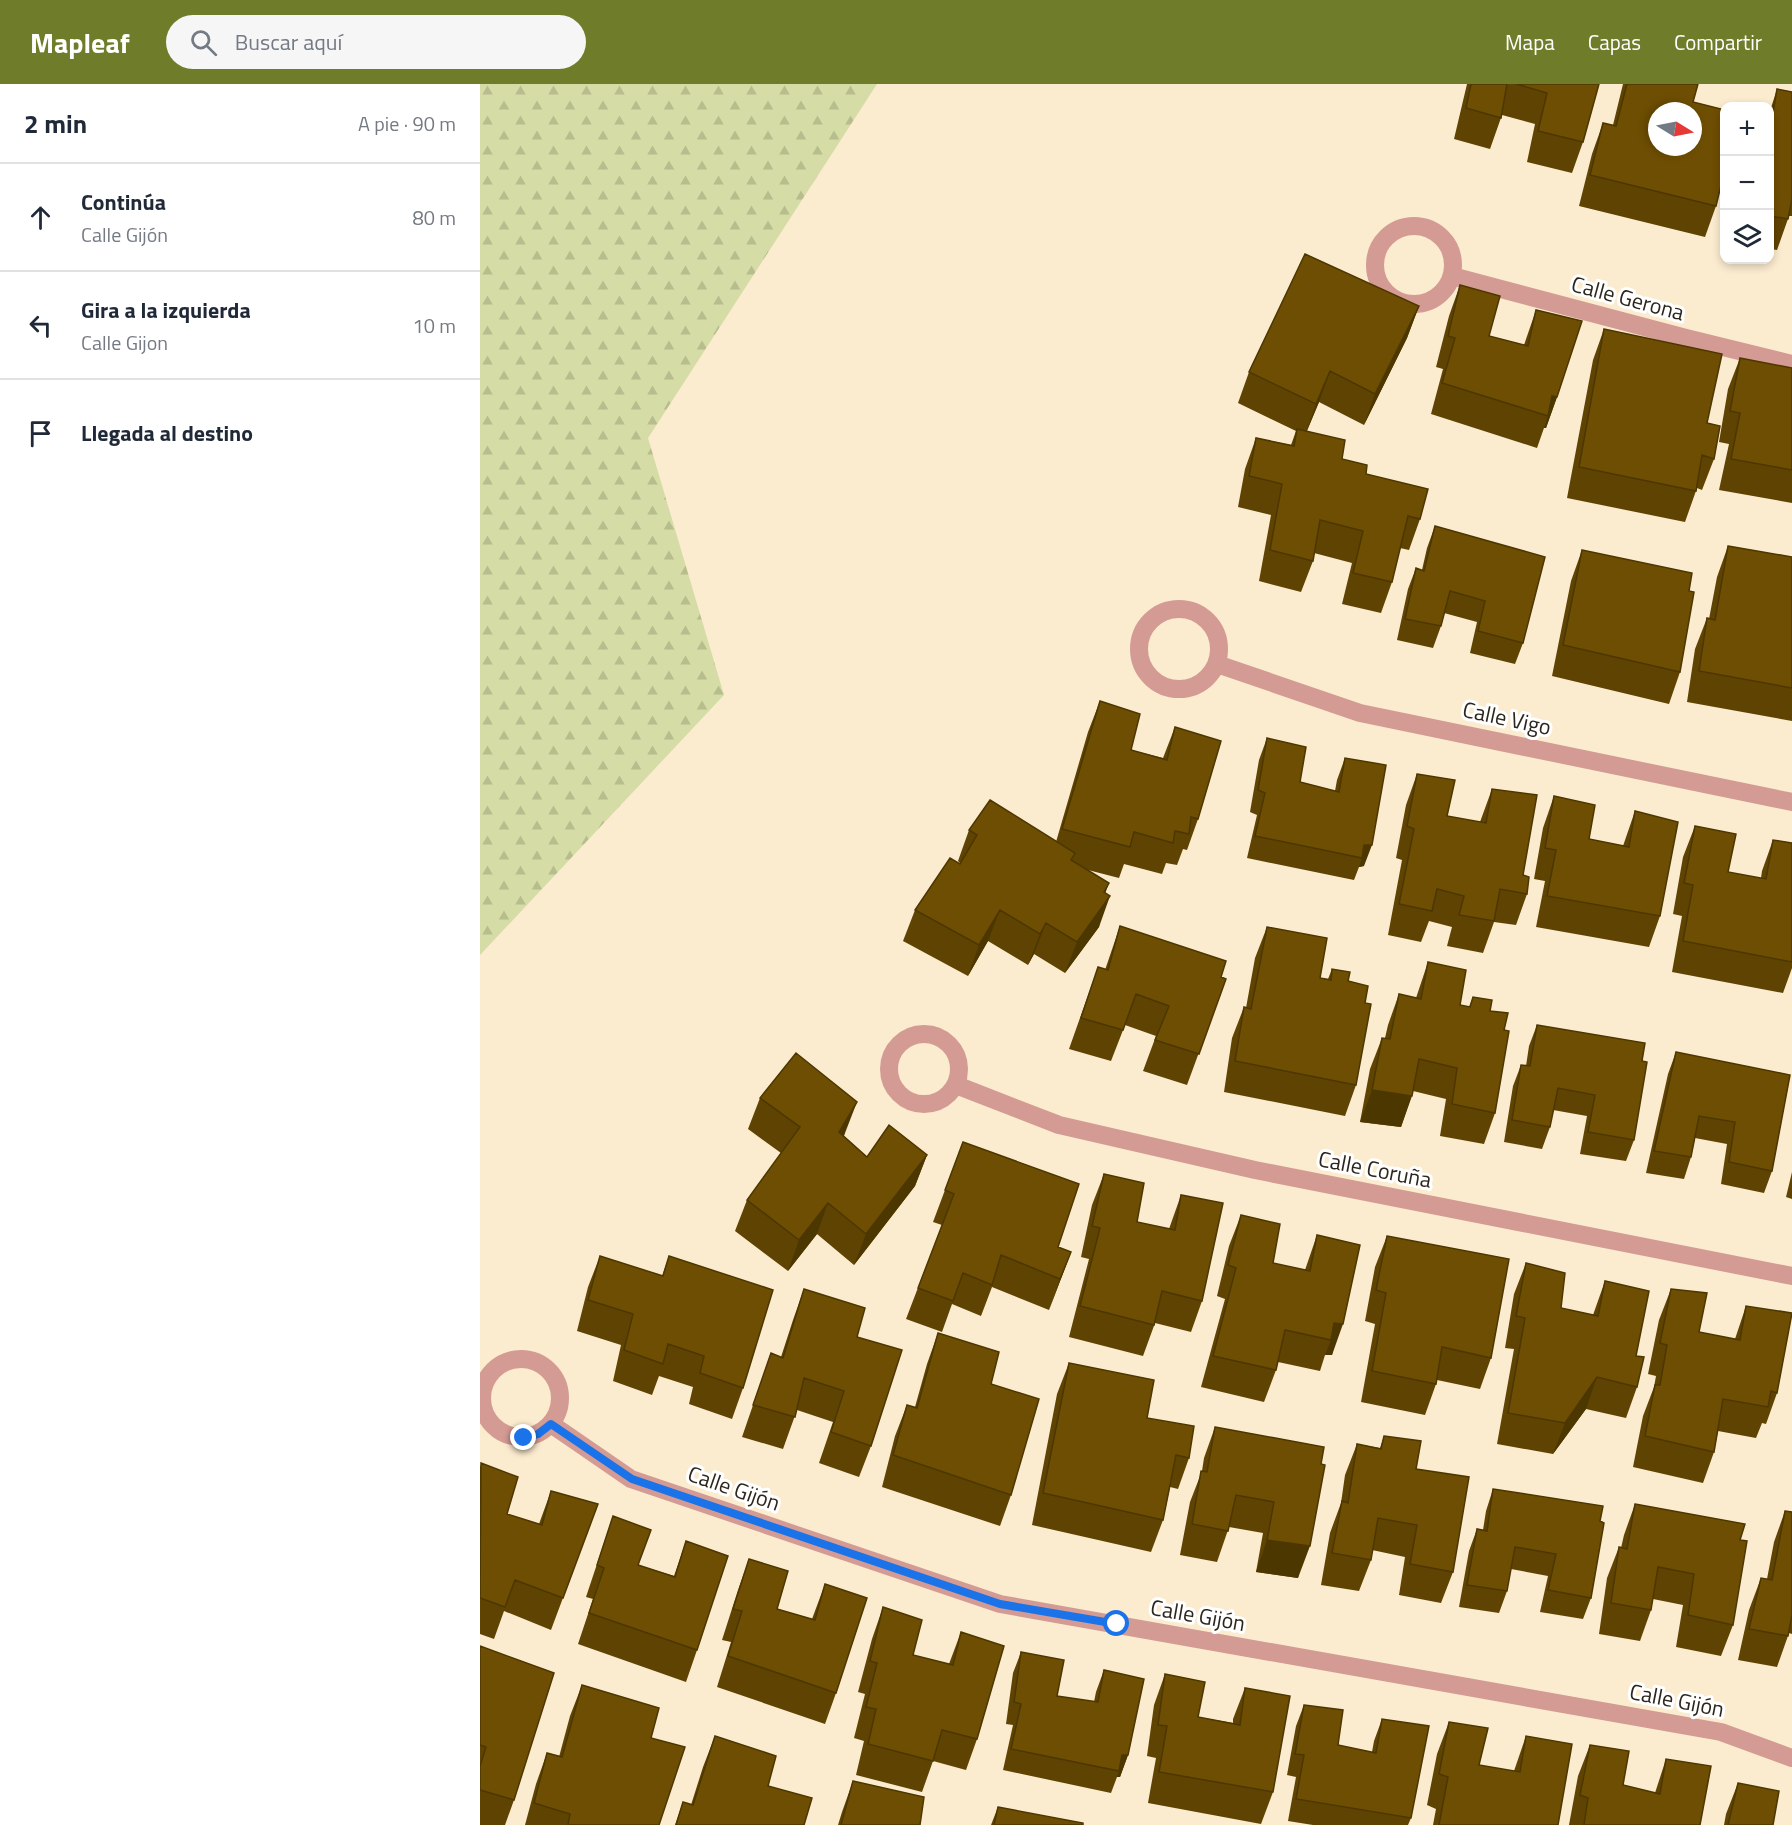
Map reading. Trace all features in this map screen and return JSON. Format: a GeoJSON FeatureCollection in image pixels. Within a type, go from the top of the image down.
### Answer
{"type":"FeatureCollection","features":[{"type":"Feature","properties":{"kind":"street"},"geometry":{"type":"LineString","coordinates":[[1410,225],[1425,227],[1439,234],[1449,246],[1454,261],[1452,276],[1444,290],[1433,300],[1418,304],[1403,303],[1389,295],[1380,284],[1375,269],[1376,253],[1384,240],[1396,230],[1410,225]]}},
{"type":"Feature","properties":{"kind":"street","name":"Calle Gerona"},"geometry":{"type":"LineString","coordinates":[[1452,276],[1792,364]]}},
{"type":"Feature","properties":{"kind":"street"},"geometry":{"type":"LineString","coordinates":[[1179,608],[1195,612],[1208,620],[1216,633],[1219,649],[1217,664],[1208,677],[1195,687],[1179,690],[1164,687],[1150,678],[1141,665],[1138,649],[1142,634],[1151,621],[1163,611],[1179,608]]}},
{"type":"Feature","properties":{"kind":"street","name":"Calle Vigo"},"geometry":{"type":"LineString","coordinates":[[1217,664],[1359,713],[1792,802]]}},
{"type":"Feature","properties":{"kind":"street","name":"Calle Coruña"},"geometry":{"type":"LineString","coordinates":[[956,1085],[1059,1125],[1255,1170],[1792,1276]]}},
{"type":"Feature","properties":{"kind":"street"},"geometry":{"type":"LineString","coordinates":[[518,1358],[534,1360],[548,1368],[557,1380],[561,1395],[559,1411],[551,1424],[538,1434],[524,1438],[508,1436],[495,1428],[486,1416],[481,1401],[483,1386],[491,1372],[503,1362],[518,1358]]}},
{"type":"Feature","properties":{"kind":"street","name":"Calle Gijón"},"geometry":{"type":"LineString","coordinates":[[551,1424],[632,1479],[1000,1604],[1721,1732],[1792,1758]]}},
{"type":"Feature","properties":{"kind":"green space"},"geometry":{"type":"Polygon","coordinates":[[[480,84],[877,84],[648,438],[724,695],[480,955],[480,84]]]}},
{"type":"Feature","properties":{"kind":"building"},"geometry":{"type":"Polygon","coordinates":[[[1471,84],[1507,84],[1501,118],[1466,108],[1471,84]]]}},
{"type":"Feature","properties":{"kind":"building"},"geometry":{"type":"Polygon","coordinates":[[[1516,84],[1599,84],[1583,142],[1538,131],[1547,93],[1516,84]]]}},
{"type":"Feature","properties":{"kind":"building"},"geometry":{"type":"Polygon","coordinates":[[[1627,84],[1698,84],[1693,102],[1648,102],[1648,156],[1702,156],[1702,104],[1720,109],[1720,190],[1716,206],[1590,175],[1603,123],[1616,126],[1627,84]]]}},
{"type":"Feature","properties":{"kind":"building"},"geometry":{"type":"Polygon","coordinates":[[[1777,89],[1792,92],[1792,199],[1788,219],[1774,217],[1774,107],[1777,89]]]}},
{"type":"Feature","properties":{"kind":"building"},"geometry":{"type":"Polygon","coordinates":[[[1305,254],[1419,306],[1375,394],[1330,371],[1316,404],[1249,372],[1305,254]]]}},
{"type":"Feature","properties":{"kind":"building"},"geometry":{"type":"Polygon","coordinates":[[[1460,285],[1500,296],[1489,336],[1528,346],[1536,310],[1582,321],[1557,397],[1552,396],[1548,416],[1442,383],[1455,338],[1448,336],[1460,285]]]}},
{"type":"Feature","properties":{"kind":"building"},"geometry":{"type":"Polygon","coordinates":[[[1604,329],[1722,354],[1707,423],[1720,426],[1714,459],[1702,455],[1696,491],[1579,467],[1604,329]]]}},
{"type":"Feature","properties":{"kind":"building"},"geometry":{"type":"Polygon","coordinates":[[[1740,358],[1792,368],[1792,470],[1731,459],[1740,413],[1730,411],[1740,358]]]}},
{"type":"Feature","properties":{"kind":"building"},"geometry":{"type":"Polygon","coordinates":[[[1297,429],[1345,440],[1342,459],[1367,465],[1366,474],[1428,489],[1420,519],[1408,516],[1392,582],[1353,573],[1363,531],[1320,520],[1313,561],[1270,550],[1282,484],[1249,476],[1256,438],[1294,446],[1297,429]]]}},
{"type":"Feature","properties":{"kind":"building"},"geometry":{"type":"Polygon","coordinates":[[[1435,526],[1545,557],[1523,643],[1478,631],[1485,601],[1450,591],[1441,626],[1405,619],[1416,568],[1424,571],[1435,526]]]}},
{"type":"Feature","properties":{"kind":"building"},"geometry":{"type":"Polygon","coordinates":[[[1728,546],[1792,557],[1792,688],[1699,671],[1707,618],[1715,620],[1728,546]]]}},
{"type":"Feature","properties":{"kind":"building"},"geometry":{"type":"Polygon","coordinates":[[[1582,550],[1692,573],[1689,591],[1694,592],[1680,672],[1563,645],[1582,550]]]}},
{"type":"Feature","properties":{"kind":"building"},"geometry":{"type":"Polygon","coordinates":[[[1100,701],[1140,714],[1131,750],[1167,760],[1175,727],[1221,741],[1198,819],[1191,817],[1189,834],[1175,831],[1173,843],[1134,832],[1130,847],[1062,829],[1100,701]]]}},
{"type":"Feature","properties":{"kind":"building"},"geometry":{"type":"Polygon","coordinates":[[[1267,738],[1306,747],[1300,782],[1339,792],[1345,758],[1386,765],[1372,845],[1364,845],[1362,858],[1255,836],[1265,793],[1258,790],[1267,738]]]}},
{"type":"Feature","properties":{"kind":"building"},"geometry":{"type":"Polygon","coordinates":[[[1417,774],[1455,780],[1447,816],[1486,823],[1492,789],[1537,795],[1523,875],[1529,877],[1527,894],[1500,889],[1494,921],[1459,915],[1464,896],[1437,889],[1432,911],[1399,904],[1414,829],[1407,826],[1417,774]]]}},
{"type":"Feature","properties":{"kind":"building"},"geometry":{"type":"Polygon","coordinates":[[[1554,796],[1595,805],[1589,839],[1629,847],[1635,811],[1678,822],[1660,916],[1547,896],[1556,850],[1545,848],[1554,796]]]}},
{"type":"Feature","properties":{"kind":"building"},"geometry":{"type":"Polygon","coordinates":[[[990,800],[1075,853],[1071,860],[1109,883],[1104,892],[1110,896],[1077,942],[1046,923],[1040,934],[1000,910],[979,945],[915,910],[950,858],[960,864],[977,835],[969,830],[990,800]]]}},
{"type":"Feature","properties":{"kind":"building"},"geometry":{"type":"Polygon","coordinates":[[[1695,826],[1736,834],[1728,872],[1766,879],[1773,840],[1792,843],[1792,962],[1683,941],[1693,885],[1684,883],[1695,826]]]}},
{"type":"Feature","properties":{"kind":"building"},"geometry":{"type":"Polygon","coordinates":[[[1120,926],[1226,961],[1221,977],[1226,979],[1199,1054],[1155,1040],[1169,1006],[1136,994],[1123,1030],[1081,1018],[1098,967],[1108,970],[1120,926]]]}},
{"type":"Feature","properties":{"kind":"building"},"geometry":{"type":"Polygon","coordinates":[[[1267,927],[1327,938],[1320,978],[1331,980],[1332,969],[1350,972],[1348,981],[1368,986],[1365,1003],[1371,1004],[1356,1085],[1235,1061],[1244,1007],[1251,1009],[1267,927]]]}},
{"type":"Feature","properties":{"kind":"building"},"geometry":{"type":"Polygon","coordinates":[[[1428,962],[1466,970],[1460,1005],[1470,1007],[1473,997],[1492,1000],[1490,1011],[1508,1013],[1504,1030],[1509,1031],[1495,1113],[1452,1104],[1457,1068],[1419,1059],[1412,1096],[1372,1090],[1382,1038],[1390,1039],[1399,994],[1421,999],[1428,962]]]}},
{"type":"Feature","properties":{"kind":"building"},"geometry":{"type":"Polygon","coordinates":[[[1537,1025],[1645,1043],[1642,1061],[1647,1062],[1634,1140],[1588,1132],[1595,1095],[1558,1088],[1550,1127],[1512,1120],[1521,1065],[1530,1066],[1537,1025]]]}},
{"type":"Feature","properties":{"kind":"building"},"geometry":{"type":"Polygon","coordinates":[[[1676,1052],[1790,1075],[1772,1171],[1729,1162],[1735,1122],[1699,1116],[1691,1157],[1654,1151],[1676,1052]]]}},
{"type":"Feature","properties":{"kind":"building"},"geometry":{"type":"Polygon","coordinates":[[[796,1053],[857,1102],[839,1132],[867,1157],[889,1125],[927,1155],[866,1234],[828,1203],[799,1240],[747,1200],[800,1127],[760,1098],[796,1053]]]}},
{"type":"Feature","properties":{"kind":"building"},"geometry":{"type":"Polygon","coordinates":[[[963,1142],[1079,1184],[1058,1247],[1071,1252],[1060,1279],[1001,1255],[992,1285],[963,1273],[953,1301],[918,1288],[954,1194],[945,1190],[963,1142]]]}},
{"type":"Feature","properties":{"kind":"building"},"geometry":{"type":"Polygon","coordinates":[[[1104,1174],[1144,1183],[1137,1222],[1175,1230],[1181,1195],[1223,1203],[1202,1301],[1162,1291],[1154,1325],[1080,1306],[1100,1228],[1092,1226],[1104,1174]]]}},
{"type":"Feature","properties":{"kind":"building"},"geometry":{"type":"Polygon","coordinates":[[[1241,1215],[1280,1224],[1273,1263],[1310,1271],[1317,1235],[1360,1245],[1343,1324],[1334,1323],[1331,1340],[1285,1330],[1276,1370],[1213,1356],[1236,1268],[1228,1265],[1241,1215]]]}},
{"type":"Feature","properties":{"kind":"building"},"geometry":{"type":"Polygon","coordinates":[[[1387,1236],[1509,1259],[1491,1358],[1442,1347],[1436,1384],[1372,1371],[1386,1293],[1376,1290],[1387,1236]]]}},
{"type":"Feature","properties":{"kind":"building"},"geometry":{"type":"Polygon","coordinates":[[[600,1256],[663,1276],[669,1256],[773,1290],[743,1388],[700,1373],[704,1356],[668,1344],[663,1364],[624,1350],[633,1314],[588,1300],[600,1256]]]}},
{"type":"Feature","properties":{"kind":"building"},"geometry":{"type":"Polygon","coordinates":[[[1526,1263],[1565,1273],[1561,1308],[1598,1316],[1605,1281],[1649,1291],[1636,1356],[1644,1357],[1637,1387],[1597,1377],[1565,1423],[1508,1413],[1525,1318],[1516,1316],[1526,1263]]]}},
{"type":"Feature","properties":{"kind":"building"},"geometry":{"type":"Polygon","coordinates":[[[804,1289],[865,1308],[857,1337],[902,1350],[871,1446],[831,1432],[844,1391],[804,1378],[795,1417],[753,1405],[771,1353],[783,1358],[804,1289]]]}},
{"type":"Feature","properties":{"kind":"building"},"geometry":{"type":"Polygon","coordinates":[[[1671,1289],[1707,1293],[1699,1332],[1740,1340],[1746,1306],[1792,1313],[1777,1393],[1771,1391],[1768,1407],[1723,1399],[1714,1452],[1645,1436],[1655,1385],[1660,1385],[1667,1345],[1660,1343],[1671,1289]]]}},
{"type":"Feature","properties":{"kind":"building"},"geometry":{"type":"Polygon","coordinates":[[[938,1333],[999,1352],[991,1384],[1039,1399],[1011,1495],[893,1455],[907,1405],[917,1408],[938,1333]]]}},
{"type":"Feature","properties":{"kind":"building"},"geometry":{"type":"Polygon","coordinates":[[[1069,1363],[1154,1380],[1147,1418],[1194,1426],[1189,1458],[1176,1455],[1163,1520],[1043,1493],[1069,1363]]]}},
{"type":"Feature","properties":{"kind":"building"},"geometry":{"type":"Polygon","coordinates":[[[1215,1427],[1324,1447],[1321,1464],[1325,1465],[1310,1546],[1267,1540],[1274,1502],[1236,1495],[1228,1531],[1192,1524],[1201,1471],[1207,1472],[1215,1427]]]}},
{"type":"Feature","properties":{"kind":"building"},"geometry":{"type":"Polygon","coordinates":[[[1384,1436],[1421,1441],[1416,1469],[1469,1477],[1453,1572],[1410,1564],[1417,1525],[1378,1518],[1371,1560],[1332,1553],[1342,1501],[1348,1503],[1357,1444],[1381,1449],[1384,1436]]]}},
{"type":"Feature","properties":{"kind":"building"},"geometry":{"type":"Polygon","coordinates":[[[481,1463],[518,1477],[507,1514],[542,1525],[551,1491],[598,1504],[563,1598],[515,1580],[505,1607],[480,1598],[481,1463]]]}},
{"type":"Feature","properties":{"kind":"building"},"geometry":{"type":"Polygon","coordinates":[[[1493,1489],[1603,1506],[1600,1521],[1604,1523],[1591,1598],[1548,1590],[1556,1554],[1515,1547],[1507,1591],[1467,1585],[1477,1529],[1487,1531],[1493,1489]]]}},
{"type":"Feature","properties":{"kind":"building"},"geometry":{"type":"Polygon","coordinates":[[[1635,1504],[1745,1524],[1740,1540],[1747,1541],[1733,1625],[1688,1615],[1694,1574],[1658,1567],[1651,1610],[1611,1603],[1619,1547],[1627,1549],[1635,1504]]]}},
{"type":"Feature","properties":{"kind":"building"},"geometry":{"type":"Polygon","coordinates":[[[1785,1511],[1792,1512],[1792,1615],[1788,1636],[1749,1629],[1761,1578],[1772,1580],[1785,1511]]]}},
{"type":"Feature","properties":{"kind":"building"},"geometry":{"type":"Polygon","coordinates":[[[613,1516],[651,1530],[638,1565],[675,1577],[686,1541],[728,1556],[697,1650],[589,1613],[604,1568],[597,1565],[613,1516]]]}},
{"type":"Feature","properties":{"kind":"building"},"geometry":{"type":"Polygon","coordinates":[[[749,1559],[788,1571],[777,1609],[815,1620],[825,1584],[867,1598],[836,1693],[728,1656],[742,1611],[733,1609],[749,1559]]]}},
{"type":"Feature","properties":{"kind":"building"},"geometry":{"type":"Polygon","coordinates":[[[883,1607],[922,1620],[913,1655],[953,1665],[961,1632],[1004,1646],[977,1739],[942,1730],[933,1761],[868,1744],[876,1709],[866,1707],[877,1663],[870,1661],[883,1607]]]}},
{"type":"Feature","properties":{"kind":"building"},"geometry":{"type":"Polygon","coordinates":[[[480,1646],[554,1673],[514,1800],[480,1790],[480,1766],[486,1747],[480,1745],[480,1646]]]}},
{"type":"Feature","properties":{"kind":"building"},"geometry":{"type":"Polygon","coordinates":[[[1021,1652],[1064,1660],[1057,1696],[1098,1702],[1104,1670],[1144,1679],[1128,1755],[1122,1755],[1119,1771],[1011,1749],[1021,1704],[1014,1702],[1021,1652]]]}},
{"type":"Feature","properties":{"kind":"building"},"geometry":{"type":"Polygon","coordinates":[[[1165,1674],[1205,1682],[1198,1717],[1240,1725],[1245,1688],[1290,1696],[1273,1792],[1159,1772],[1167,1726],[1158,1725],[1165,1674]]]}},
{"type":"Feature","properties":{"kind":"building"},"geometry":{"type":"Polygon","coordinates":[[[582,1685],[659,1708],[651,1738],[685,1747],[659,1825],[568,1825],[570,1814],[534,1803],[547,1753],[562,1757],[582,1685]]]}},
{"type":"Feature","properties":{"kind":"building"},"geometry":{"type":"Polygon","coordinates":[[[1304,1705],[1343,1710],[1338,1745],[1376,1753],[1382,1719],[1429,1726],[1411,1818],[1296,1799],[1304,1755],[1295,1754],[1304,1705]]]}},
{"type":"Feature","properties":{"kind":"building"},"geometry":{"type":"Polygon","coordinates":[[[1449,1722],[1488,1728],[1479,1765],[1520,1772],[1526,1736],[1572,1744],[1558,1825],[1439,1825],[1448,1777],[1439,1774],[1449,1722]]]}},
{"type":"Feature","properties":{"kind":"building"},"geometry":{"type":"Polygon","coordinates":[[[715,1736],[776,1756],[768,1786],[812,1798],[804,1825],[676,1825],[683,1802],[693,1805],[715,1736]]]}},
{"type":"Feature","properties":{"kind":"building"},"geometry":{"type":"Polygon","coordinates":[[[1590,1745],[1629,1751],[1623,1785],[1660,1794],[1666,1759],[1711,1766],[1700,1825],[1584,1825],[1588,1798],[1580,1795],[1590,1745]]]}},
{"type":"Feature","properties":{"kind":"building"},"geometry":{"type":"Polygon","coordinates":[[[853,1781],[924,1797],[920,1825],[841,1825],[853,1781]]]}},
{"type":"Feature","properties":{"kind":"building"},"geometry":{"type":"Polygon","coordinates":[[[1738,1783],[1779,1791],[1773,1825],[1728,1825],[1738,1783]]]}},
{"type":"Feature","properties":{"kind":"building"},"geometry":{"type":"Polygon","coordinates":[[[998,1807],[1083,1823],[1083,1825],[994,1825],[998,1807]]]}},
{"type":"Feature","properties":{"kind":"route"},"geometry":{"type":"LineString","coordinates":[[524,1438],[538,1434],[551,1424],[632,1479],[1000,1604],[1117,1624]]}}]}
